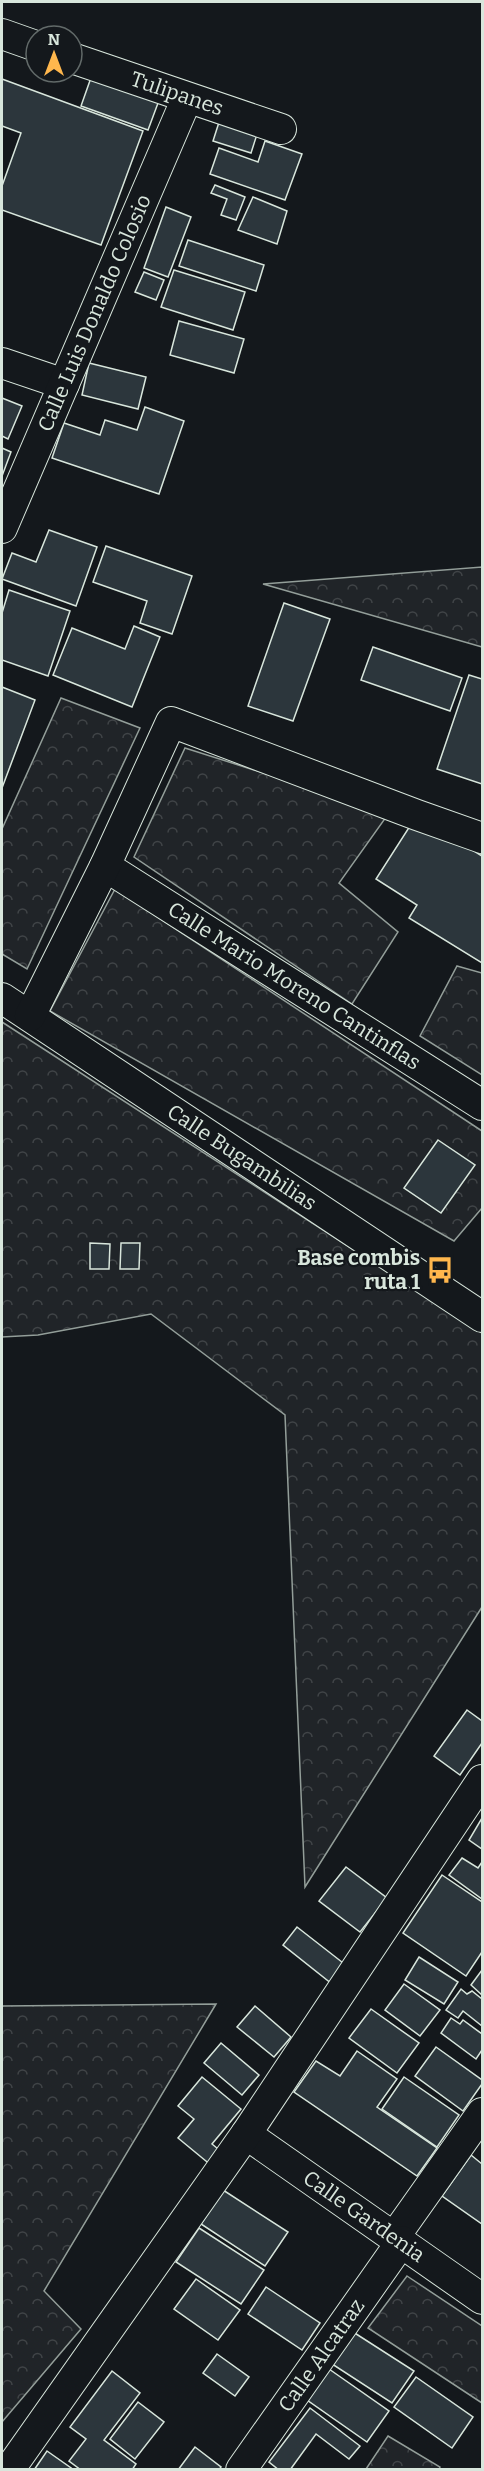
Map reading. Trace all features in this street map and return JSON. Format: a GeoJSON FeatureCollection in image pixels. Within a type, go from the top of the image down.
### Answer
{"type":"FeatureCollection","features":[{"type":"Feature","properties":{"kind":"street"},"geometry":{"type":"LineString","coordinates":[[4,41],[24,44]]}},
{"type":"Feature","properties":{"kind":"street","name":"Tulipanes"},"geometry":{"type":"LineString","coordinates":[[84,62],[281,129]]}},
{"type":"Feature","properties":{"kind":"street","name":"Calle Luis Donaldo Colosio"},"geometry":{"type":"LineString","coordinates":[[2,528],[187,98]]}},
{"type":"Feature","properties":{"kind":"street"},"geometry":{"type":"LineString","coordinates":[[2,363],[64,384]]}},
{"type":"Feature","properties":{"kind":"street"},"geometry":{"type":"LineString","coordinates":[[30,1016],[105,866],[171,722],[483,838]]}},
{"type":"Feature","properties":{"kind":"street","name":"Calle Mario Moreno Cantinflas"},"geometry":{"type":"LineString","coordinates":[[105,866],[483,1105]]}},
{"type":"Feature","properties":{"kind":"street","name":"Calle Bugambilias"},"geometry":{"type":"LineString","coordinates":[[2,998],[483,1317]]}},
{"type":"Feature","properties":{"kind":"street"},"geometry":{"type":"LineString","coordinates":[[9,2469],[246,2134],[483,1780]]}},
{"type":"Feature","properties":{"kind":"street","name":"Calle Alcatraz"},"geometry":{"type":"LineString","coordinates":[[241,2469],[483,2113]]}},
{"type":"Feature","properties":{"kind":"street","name":"Calle Gardenia"},"geometry":{"type":"LineString","coordinates":[[246,2134],[483,2299]]}},
{"type":"Feature","properties":{"kind":"green space"},"geometry":{"type":"Polygon","coordinates":[[[482,567],[482,647],[263,584],[482,567]]]}},
{"type":"Feature","properties":{"kind":"green space"},"geometry":{"type":"Polygon","coordinates":[[[61,698],[140,728],[27,969],[2,954],[2,829],[61,698]]]}},
{"type":"Feature","properties":{"kind":"green space"},"geometry":{"type":"Polygon","coordinates":[[[185,748],[389,813],[339,883],[398,932],[352,1004],[134,857],[185,748]]]}},
{"type":"Feature","properties":{"kind":"green space"},"geometry":{"type":"Polygon","coordinates":[[[115,889],[482,1131],[482,1208],[454,1241],[50,1011],[115,889]]]}},
{"type":"Feature","properties":{"kind":"green space"},"geometry":{"type":"Polygon","coordinates":[[[457,966],[482,973],[482,1075],[420,1036],[457,966]]]}},
{"type":"Feature","properties":{"kind":"green space"},"geometry":{"type":"Polygon","coordinates":[[[2,1022],[482,1333],[482,1607],[305,1887],[285,1415],[151,1314],[38,1335],[2,1337],[2,1022]]]}},
{"type":"Feature","properties":{"kind":"green space"},"geometry":{"type":"Polygon","coordinates":[[[216,2004],[44,2291],[81,2329],[2,2422],[2,2006],[216,2004]]]}},
{"type":"Feature","properties":{"kind":"green space"},"geometry":{"type":"Polygon","coordinates":[[[407,2276],[482,2326],[482,2403],[368,2328],[407,2276]]]}},
{"type":"Feature","properties":{"kind":"green space"},"geometry":{"type":"Polygon","coordinates":[[[388,2436],[440,2467],[439,2470],[366,2469],[388,2436]]]}},
{"type":"Feature","properties":{"kind":"building"},"geometry":{"type":"Polygon","coordinates":[[[93,72],[161,95],[148,130],[81,106],[93,72]]]}},
{"type":"Feature","properties":{"kind":"building"},"geometry":{"type":"Polygon","coordinates":[[[2,79],[143,131],[101,245],[2,210],[2,186],[21,133],[2,126],[2,79]]]}},
{"type":"Feature","properties":{"kind":"building"},"geometry":{"type":"Polygon","coordinates":[[[221,116],[259,128],[251,153],[213,141],[221,116]]]}},
{"type":"Feature","properties":{"kind":"building"},"geometry":{"type":"Polygon","coordinates":[[[265,141],[302,154],[285,200],[210,174],[219,148],[258,162],[265,141]]]}},
{"type":"Feature","properties":{"kind":"building"},"geometry":{"type":"Polygon","coordinates":[[[215,185],[245,197],[236,220],[221,215],[227,199],[211,193],[215,185]]]}},
{"type":"Feature","properties":{"kind":"building"},"geometry":{"type":"Polygon","coordinates":[[[253,197],[287,211],[277,244],[238,230],[253,197]]]}},
{"type":"Feature","properties":{"kind":"building"},"geometry":{"type":"Polygon","coordinates":[[[166,207],[191,217],[168,277],[144,268],[166,207]]]}},
{"type":"Feature","properties":{"kind":"building"},"geometry":{"type":"Polygon","coordinates":[[[188,240],[264,265],[256,291],[179,266],[188,240]]]}},
{"type":"Feature","properties":{"kind":"building"},"geometry":{"type":"Polygon","coordinates":[[[174,270],[245,292],[233,330],[161,307],[174,270]]]}},
{"type":"Feature","properties":{"kind":"building"},"geometry":{"type":"Polygon","coordinates":[[[144,272],[164,280],[156,300],[135,292],[144,272]]]}},
{"type":"Feature","properties":{"kind":"building"},"geometry":{"type":"Polygon","coordinates":[[[179,321],[244,339],[234,373],[170,355],[179,321]]]}},
{"type":"Feature","properties":{"kind":"building"},"geometry":{"type":"Polygon","coordinates":[[[89,363],[146,377],[138,409],[82,395],[89,363]]]}},
{"type":"Feature","properties":{"kind":"building"},"geometry":{"type":"Polygon","coordinates":[[[2,398],[22,406],[8,439],[2,436],[2,398]]]}},
{"type":"Feature","properties":{"kind":"building"},"geometry":{"type":"Polygon","coordinates":[[[145,407],[184,421],[159,494],[52,458],[64,423],[100,435],[105,420],[137,430],[145,407]]]}},
{"type":"Feature","properties":{"kind":"building"},"geometry":{"type":"Polygon","coordinates":[[[2,448],[11,452],[2,476],[2,448]]]}},
{"type":"Feature","properties":{"kind":"building"},"geometry":{"type":"Polygon","coordinates":[[[49,530],[97,547],[76,606],[2,579],[12,553],[36,562],[49,530]]]}},
{"type":"Feature","properties":{"kind":"building"},"geometry":{"type":"Polygon","coordinates":[[[106,546],[192,576],[172,634],[140,623],[147,601],[93,582],[106,546]]]}},
{"type":"Feature","properties":{"kind":"building"},"geometry":{"type":"Polygon","coordinates":[[[9,590],[70,611],[48,676],[2,660],[2,613],[9,590]]]}},
{"type":"Feature","properties":{"kind":"building"},"geometry":{"type":"Polygon","coordinates":[[[284,603],[330,619],[293,721],[248,706],[284,603]]]}},
{"type":"Feature","properties":{"kind":"building"},"geometry":{"type":"Polygon","coordinates":[[[134,626],[160,637],[132,707],[53,675],[72,628],[125,649],[134,626]]]}},
{"type":"Feature","properties":{"kind":"building"},"geometry":{"type":"Polygon","coordinates":[[[373,647],[462,678],[450,711],[361,680],[373,647]]]}},
{"type":"Feature","properties":{"kind":"building"},"geometry":{"type":"Polygon","coordinates":[[[469,675],[482,679],[482,784],[437,769],[469,675]]]}},
{"type":"Feature","properties":{"kind":"building"},"geometry":{"type":"Polygon","coordinates":[[[2,687],[35,700],[2,788],[2,687]]]}},
{"type":"Feature","properties":{"kind":"building"},"geometry":{"type":"Polygon","coordinates":[[[417,815],[482,856],[482,963],[409,918],[417,905],[376,879],[417,815]]]}},
{"type":"Feature","properties":{"kind":"building"},"geometry":{"type":"Polygon","coordinates":[[[438,1140],[475,1165],[441,1213],[404,1188],[438,1140]]]}},
{"type":"Feature","properties":{"kind":"building"},"geometry":{"type":"Polygon","coordinates":[[[90,1243],[110,1244],[109,1269],[90,1269],[90,1243]]]}},
{"type":"Feature","properties":{"kind":"building"},"geometry":{"type":"Polygon","coordinates":[[[121,1243],[140,1243],[139,1269],[120,1269],[121,1243]]]}},
{"type":"Feature","properties":{"kind":"building"},"geometry":{"type":"Polygon","coordinates":[[[467,1710],[482,1721],[482,1743],[460,1775],[434,1756],[467,1710]]]}},
{"type":"Feature","properties":{"kind":"building"},"geometry":{"type":"Polygon","coordinates":[[[482,1818],[482,1849],[469,1840],[482,1818]]]}},
{"type":"Feature","properties":{"kind":"building"},"geometry":{"type":"Polygon","coordinates":[[[462,1858],[478,1868],[482,1862],[482,1899],[449,1875],[462,1858]]]}},
{"type":"Feature","properties":{"kind":"building"},"geometry":{"type":"Polygon","coordinates":[[[346,1867],[387,1898],[360,1932],[319,1901],[346,1867]]]}},
{"type":"Feature","properties":{"kind":"building"},"geometry":{"type":"Polygon","coordinates":[[[442,1875],[482,1902],[482,1952],[466,1976],[403,1933],[442,1875]]]}},
{"type":"Feature","properties":{"kind":"building"},"geometry":{"type":"Polygon","coordinates":[[[297,1927],[347,1966],[332,1984],[283,1945],[297,1927]]]}},
{"type":"Feature","properties":{"kind":"building"},"geometry":{"type":"Polygon","coordinates":[[[419,1957],[458,1982],[444,2004],[405,1980],[419,1957]]]}},
{"type":"Feature","properties":{"kind":"building"},"geometry":{"type":"Polygon","coordinates":[[[482,1970],[482,1995],[471,1985],[482,1970]]]}},
{"type":"Feature","properties":{"kind":"building"},"geometry":{"type":"Polygon","coordinates":[[[404,1984],[440,2010],[420,2036],[385,2010],[404,1984]]]}},
{"type":"Feature","properties":{"kind":"building"},"geometry":{"type":"Polygon","coordinates":[[[461,1989],[467,1994],[472,1991],[482,1999],[482,2026],[463,2011],[458,2018],[446,2010],[461,1989]]]}},
{"type":"Feature","properties":{"kind":"building"},"geometry":{"type":"Polygon","coordinates":[[[255,2006],[291,2037],[274,2057],[237,2027],[255,2006]]]}},
{"type":"Feature","properties":{"kind":"building"},"geometry":{"type":"Polygon","coordinates":[[[371,2009],[419,2043],[397,2073],[349,2038],[371,2009]]]}},
{"type":"Feature","properties":{"kind":"building"},"geometry":{"type":"Polygon","coordinates":[[[451,2018],[460,2024],[463,2020],[482,2034],[482,2050],[476,2059],[441,2033],[451,2018]]]}},
{"type":"Feature","properties":{"kind":"building"},"geometry":{"type":"Polygon","coordinates":[[[221,2043],[259,2075],[242,2095],[204,2063],[221,2043]]]}},
{"type":"Feature","properties":{"kind":"building"},"geometry":{"type":"Polygon","coordinates":[[[436,2047],[482,2080],[482,2084],[463,2111],[415,2076],[436,2047]]]}},
{"type":"Feature","properties":{"kind":"building"},"geometry":{"type":"Polygon","coordinates":[[[357,2051],[397,2079],[377,2107],[437,2148],[417,2176],[294,2092],[316,2061],[340,2076],[357,2051]]]}},
{"type":"Feature","properties":{"kind":"building"},"geometry":{"type":"Polygon","coordinates":[[[202,2077],[241,2109],[212,2144],[223,2153],[212,2166],[178,2138],[194,2119],[178,2106],[202,2077]]]}},
{"type":"Feature","properties":{"kind":"building"},"geometry":{"type":"Polygon","coordinates":[[[404,2077],[459,2115],[437,2147],[382,2109],[404,2077]]]}},
{"type":"Feature","properties":{"kind":"building"},"geometry":{"type":"Polygon","coordinates":[[[471,2155],[482,2164],[482,2224],[442,2196],[471,2155]]]}},
{"type":"Feature","properties":{"kind":"building"},"geometry":{"type":"Polygon","coordinates":[[[223,2190],[288,2232],[265,2266],[201,2224],[223,2190]]]}},
{"type":"Feature","properties":{"kind":"building"},"geometry":{"type":"Polygon","coordinates":[[[199,2228],[264,2270],[241,2304],[176,2262],[199,2228]]]}},
{"type":"Feature","properties":{"kind":"building"},"geometry":{"type":"Polygon","coordinates":[[[196,2279],[240,2310],[218,2340],[174,2309],[196,2279]]]}},
{"type":"Feature","properties":{"kind":"building"},"geometry":{"type":"Polygon","coordinates":[[[266,2287],[320,2323],[302,2350],[248,2314],[266,2287]]]}},
{"type":"Feature","properties":{"kind":"building"},"geometry":{"type":"Polygon","coordinates":[[[350,2330],[414,2371],[392,2403],[329,2362],[350,2330]]]}},
{"type":"Feature","properties":{"kind":"building"},"geometry":{"type":"Polygon","coordinates":[[[217,2354],[249,2377],[235,2396],[203,2373],[217,2354]]]}},
{"type":"Feature","properties":{"kind":"building"},"geometry":{"type":"Polygon","coordinates":[[[329,2369],[389,2411],[367,2442],[307,2400],[329,2369]]]}},
{"type":"Feature","properties":{"kind":"building"},"geometry":{"type":"Polygon","coordinates":[[[112,2371],[140,2393],[104,2440],[136,2464],[132,2470],[81,2470],[69,2461],[86,2439],[70,2427],[112,2371]]]}},
{"type":"Feature","properties":{"kind":"building"},"geometry":{"type":"Polygon","coordinates":[[[416,2377],[473,2417],[452,2448],[394,2407],[416,2377]]]}},
{"type":"Feature","properties":{"kind":"building"},"geometry":{"type":"Polygon","coordinates":[[[138,2402],[164,2422],[135,2459],[110,2439],[138,2402]]]}},
{"type":"Feature","properties":{"kind":"building"},"geometry":{"type":"Polygon","coordinates":[[[310,2408],[360,2446],[349,2459],[316,2434],[290,2470],[279,2470],[269,2462],[310,2408]]]}},
{"type":"Feature","properties":{"kind":"building"},"geometry":{"type":"Polygon","coordinates":[[[195,2447],[221,2467],[219,2470],[178,2470],[195,2447]]]}},
{"type":"Feature","properties":{"kind":"building"},"geometry":{"type":"Polygon","coordinates":[[[47,2451],[74,2470],[34,2470],[47,2451]]]}},
{"type":"Feature","properties":{"kind":"place","name":"Base combis ruta 1"},"geometry":{"type":"Point","coordinates":[440,1270]}}]}
